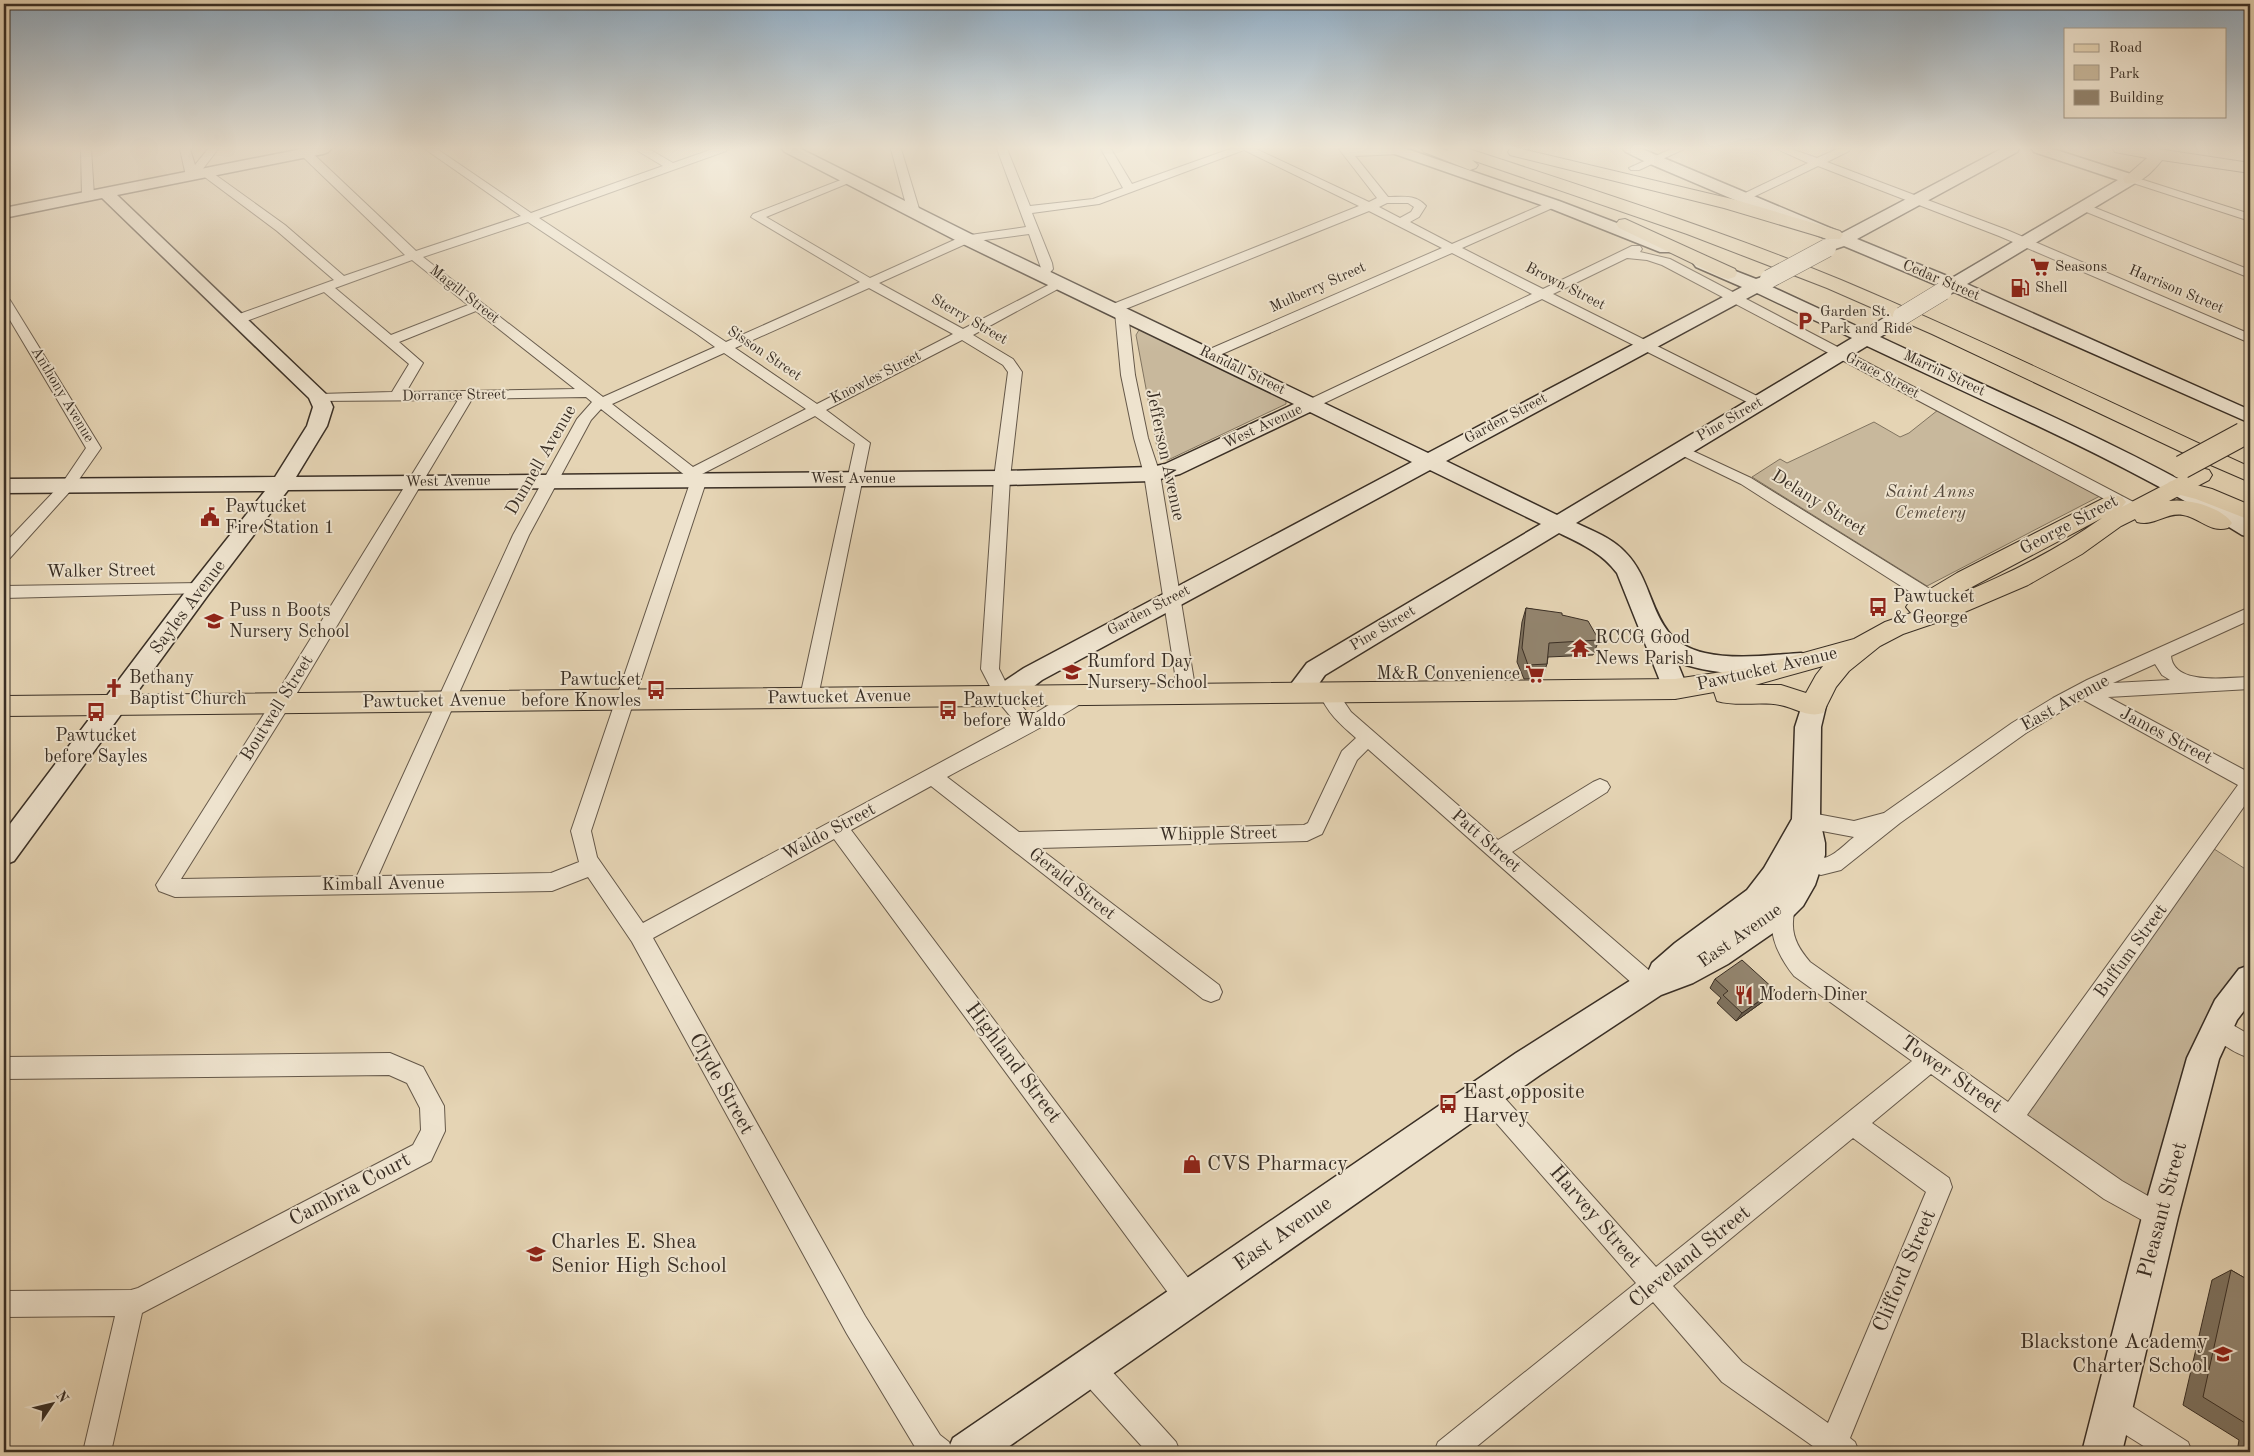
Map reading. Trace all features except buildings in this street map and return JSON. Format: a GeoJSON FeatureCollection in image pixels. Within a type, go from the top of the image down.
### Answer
{"type":"FeatureCollection","features":[{"type":"Feature","properties":{"kind":"main road"},"geometry":{"type":"LineString","coordinates":[[121,217],[319,398]]}},
{"type":"Feature","properties":{"kind":"main road","name":"Randall Street"},"geometry":{"type":"LineString","coordinates":[[924,217],[1602,545],[1623,564],[1632,580],[1675,689]]}},
{"type":"Feature","properties":{"kind":"main road","name":"Marrin Street"},"geometry":{"type":"LineString","coordinates":[[1586,217],[1728,273],[1770,284],[1809,311],[1872,329],[2083,440],[2180,477]]}},
{"type":"Feature","properties":{"kind":"main road"},"geometry":{"type":"LineString","coordinates":[[1606,217],[1674,246],[1728,273]]}},
{"type":"Feature","properties":{"kind":"main road"},"geometry":{"type":"LineString","coordinates":[[1654,217],[1735,245],[1833,283],[1953,335],[2250,475]]}},
{"type":"Feature","properties":{"kind":"main road"},"geometry":{"type":"LineString","coordinates":[[1689,217],[1750,238],[1886,291],[1972,328],[2250,457]]}},
{"type":"Feature","properties":{"kind":"main road"},"geometry":{"type":"LineString","coordinates":[[1765,217],[1835,241]]}},
{"type":"Feature","properties":{"kind":"main road","name":"Cedar Street"},"geometry":{"type":"LineString","coordinates":[[1786,217],[1835,241],[1948,288],[2248,432]]}},
{"type":"Feature","properties":{"kind":"main road"},"geometry":{"type":"LineString","coordinates":[[1770,284],[1786,278],[1794,266],[1835,241],[1883,217]]}},
{"type":"Feature","properties":{"kind":"main road","name":"Pine Street"},"geometry":{"type":"LineString","coordinates":[[1298,692],[1316,669],[1680,449],[1760,403],[1840,354],[1872,329],[1902,316],[2068,217]]}},
{"type":"Feature","properties":{"kind":"main road"},"geometry":{"type":"LineString","coordinates":[[1770,284],[1809,311]]}},
{"type":"Feature","properties":{"kind":"main road","name":"Garden Street"},"geometry":{"type":"LineString","coordinates":[[1003,695],[1033,674],[1279,543],[1428,460],[1735,298],[1770,284]]}},
{"type":"Feature","properties":{"kind":"main road"},"geometry":{"type":"LineString","coordinates":[[1953,335],[1989,361],[2173,454],[2250,490]]}},
{"type":"Feature","properties":{"kind":"main road","name":"Sayles Avenue"},"geometry":{"type":"LineString","coordinates":[[4,853],[116,705],[200,589],[282,483],[317,426],[323,407],[319,398]]}},
{"type":"Feature","properties":{"kind":"main road","name":"West Avenue"},"geometry":{"type":"LineString","coordinates":[[4,486],[414,483],[696,476],[1002,478],[1152,474],[1172,469],[1311,404]]}},
{"type":"Feature","properties":{"kind":"main road","name":"George Street"},"geometry":{"type":"LineString","coordinates":[[1894,628],[1932,598],[2180,477],[2248,432]]}},
{"type":"Feature","properties":{"kind":"main road"},"geometry":{"type":"LineString","coordinates":[[2180,477],[2204,494],[2250,513]]}},
{"type":"Feature","properties":{"kind":"main road"},"geometry":{"type":"LineString","coordinates":[[2180,477],[2194,505],[2250,541]]}},
{"type":"Feature","properties":{"kind":"main road"},"geometry":{"type":"LineString","coordinates":[[2180,477],[2204,502],[2250,530]]}},
{"type":"Feature","properties":{"kind":"main road","name":"George Street"},"geometry":{"type":"LineString","coordinates":[[1806,820],[1808,728],[1813,706],[1832,672],[1860,647],[1894,628],[1983,595],[2058,558],[2099,529],[2126,504]]}},
{"type":"Feature","properties":{"kind":"main road"},"geometry":{"type":"LineString","coordinates":[[2058,558],[2169,507],[2192,509],[2220,523]]}},
{"type":"Feature","properties":{"kind":"main road"},"geometry":{"type":"LineString","coordinates":[[1650,628],[1678,653],[1699,662],[1725,665],[1809,662]]}},
{"type":"Feature","properties":{"kind":"main road","name":"Pawtucket Avenue"},"geometry":{"type":"LineString","coordinates":[[1675,689],[1733,680],[1809,662],[1860,647]]}},
{"type":"Feature","properties":{"kind":"main road","name":"Pawtucket Avenue"},"geometry":{"type":"LineString","coordinates":[[4,706],[1675,689],[1709,693],[1781,696],[1813,706]]}},
{"type":"Feature","properties":{"kind":"main road","name":"East Avenue"},"geometry":{"type":"LineString","coordinates":[[967,1452],[1088,1367],[1189,1300],[1485,1093],[1650,985],[1682,973],[1717,955],[1762,924],[1775,898],[1800,887],[1798,859],[1806,820]]}},
{"type":"Feature","properties":{"kind":"main road","name":"Pleasant Street"},"geometry":{"type":"LineString","coordinates":[[2102,1452],[2160,1217],[2203,1058],[2226,1010],[2250,979]]}},
{"type":"Feature","properties":{"kind":"street"},"geometry":{"type":"LineString","coordinates":[[264,217],[281,228],[343,281]]}},
{"type":"Feature","properties":{"kind":"street","name":"Magill Street"},"geometry":{"type":"LineString","coordinates":[[373,217],[414,256],[696,476]]}},
{"type":"Feature","properties":{"kind":"street"},"geometry":{"type":"LineString","coordinates":[[236,320],[414,256],[534,217]]}},
{"type":"Feature","properties":{"kind":"street","name":"Sterry Street"},"geometry":{"type":"LineString","coordinates":[[757,217],[870,284],[962,334],[1008,362],[1015,372],[1002,478],[990,669],[1003,695]]}},
{"type":"Feature","properties":{"kind":"street"},"geometry":{"type":"LineString","coordinates":[[1029,217],[1046,263],[1047,269],[1041,275]]}},
{"type":"Feature","properties":{"kind":"street"},"geometry":{"type":"LineString","coordinates":[[1117,311],[1346,217]]}},
{"type":"Feature","properties":{"kind":"street","name":"Brown Street"},"geometry":{"type":"LineString","coordinates":[[1390,217],[1760,403]]}},
{"type":"Feature","properties":{"kind":"street"},"geometry":{"type":"LineString","coordinates":[[1400,222],[1412,217]]}},
{"type":"Feature","properties":{"kind":"street","name":"Mulberry Street"},"geometry":{"type":"LineString","coordinates":[[1208,355],[1523,217]]}},
{"type":"Feature","properties":{"kind":"street","name":"Harrison Street"},"geometry":{"type":"LineString","coordinates":[[1960,217],[2025,242],[2250,339]]}},
{"type":"Feature","properties":{"kind":"street"},"geometry":{"type":"LineString","coordinates":[[2106,217],[2250,274]]}},
{"type":"Feature","properties":{"kind":"street","name":"Sisson Street"},"geometry":{"type":"LineString","coordinates":[[531,218],[726,347],[863,443],[809,698]]}},
{"type":"Feature","properties":{"kind":"street","name":"Dunnell Avenue"},"geometry":{"type":"LineString","coordinates":[[364,884],[521,535],[584,419],[592,409],[595,398],[726,347],[967,239],[1034,230]]}},
{"type":"Feature","properties":{"kind":"street","name":"West Avenue"},"geometry":{"type":"LineString","coordinates":[[1311,404],[1650,242]]}},
{"type":"Feature","properties":{"kind":"street","name":"Grace Street"},"geometry":{"type":"LineString","coordinates":[[1626,254],[1656,257],[2126,504]]}},
{"type":"Feature","properties":{"kind":"street","name":"Knowles Street"},"geometry":{"type":"LineString","coordinates":[[696,476],[816,409],[1061,284]]}},
{"type":"Feature","properties":{"kind":"street"},"geometry":{"type":"LineString","coordinates":[[326,287],[416,363],[396,397]]}},
{"type":"Feature","properties":{"kind":"street","name":"Anthony Avenue"},"geometry":{"type":"LineString","coordinates":[[4,300],[94,448],[68,486],[4,554]]}},
{"type":"Feature","properties":{"kind":"street"},"geometry":{"type":"LineString","coordinates":[[391,340],[477,306]]}},
{"type":"Feature","properties":{"kind":"street","name":"Jefferson Avenue"},"geometry":{"type":"LineString","coordinates":[[1117,311],[1141,438],[1152,474],[1187,693]]}},
{"type":"Feature","properties":{"kind":"street","name":"Dorrance Street"},"geometry":{"type":"LineString","coordinates":[[319,398],[467,396],[595,398]]}},
{"type":"Feature","properties":{"kind":"street","name":"Boutwell Street"},"geometry":{"type":"LineString","coordinates":[[172,886],[166,885],[281,703],[467,396]]}},
{"type":"Feature","properties":{"kind":"street","name":"Delany Street"},"geometry":{"type":"LineString","coordinates":[[1680,449],[1746,481],[1932,598]]}},
{"type":"Feature","properties":{"kind":"street"},"geometry":{"type":"LineString","coordinates":[[625,699],[696,476]]}},
{"type":"Feature","properties":{"kind":"street","name":"Walker Street"},"geometry":{"type":"LineString","coordinates":[[4,592],[200,589]]}},
{"type":"Feature","properties":{"kind":"street","name":"East Avenue"},"geometry":{"type":"LineString","coordinates":[[1798,859],[1821,867],[1834,864],[1893,817],[2019,728],[2082,691],[2250,613]]}},
{"type":"Feature","properties":{"kind":"street"},"geometry":{"type":"LineString","coordinates":[[2162,654],[2161,660],[2168,670],[2183,679],[2202,686]]}},
{"type":"Feature","properties":{"kind":"street"},"geometry":{"type":"LineString","coordinates":[[2082,691],[2250,683]]}},
{"type":"Feature","properties":{"kind":"street","name":"James Street"},"geometry":{"type":"LineString","coordinates":[[2082,691],[2250,783]]}},
{"type":"Feature","properties":{"kind":"street","name":"Patt Street"},"geometry":{"type":"LineString","coordinates":[[1328,692],[1331,700],[1344,717],[1650,985]]}},
{"type":"Feature","properties":{"kind":"street","name":"Waldo Street"},"geometry":{"type":"LineString","coordinates":[[640,935],[932,776],[1052,714],[1082,694]]}},
{"type":"Feature","properties":{"kind":"street"},"geometry":{"type":"LineString","coordinates":[[1003,695],[1021,716],[1019,730]]}},
{"type":"Feature","properties":{"kind":"street","name":"Clyde Street"},"geometry":{"type":"LineString","coordinates":[[625,699],[581,832],[587,858],[640,935],[856,1325],[930,1445],[939,1452]]}},
{"type":"Feature","properties":{"kind":"street","name":"Whipple Street"},"geometry":{"type":"LineString","coordinates":[[1014,840],[1307,833],[1315,828],[1349,756],[1368,738]]}},
{"type":"Feature","properties":{"kind":"street","name":"Gerald Street"},"geometry":{"type":"LineString","coordinates":[[932,776],[1211,992]]}},
{"type":"Feature","properties":{"kind":"street","name":"Buffum Street"},"geometry":{"type":"LineString","coordinates":[[2011,1118],[2250,783]]}},
{"type":"Feature","properties":{"kind":"street"},"geometry":{"type":"LineString","coordinates":[[1497,851],[1600,787]]}},
{"type":"Feature","properties":{"kind":"street","name":"East Avenue"},"geometry":{"type":"LineString","coordinates":[[1806,820],[1854,829],[1873,825],[1893,817]]}},
{"type":"Feature","properties":{"kind":"street","name":"Highland Street"},"geometry":{"type":"LineString","coordinates":[[837,827],[1189,1300]]}},
{"type":"Feature","properties":{"kind":"street","name":"Kimball Avenue"},"geometry":{"type":"LineString","coordinates":[[172,886],[175,888],[552,882],[592,866]]}},
{"type":"Feature","properties":{"kind":"street","name":"Tower Street"},"geometry":{"type":"LineString","coordinates":[[1775,898],[1782,923],[1783,941],[1802,969],[2113,1190],[2160,1217]]}},
{"type":"Feature","properties":{"kind":"street"},"geometry":{"type":"LineString","coordinates":[[2217,1026],[2250,1048]]}},
{"type":"Feature","properties":{"kind":"street","name":"Cleveland Street"},"geometry":{"type":"LineString","coordinates":[[1448,1452],[1655,1286],[1931,1060]]}},
{"type":"Feature","properties":{"kind":"street","name":"Cambria Court"},"geometry":{"type":"LineString","coordinates":[[4,1068],[390,1064],[415,1075],[428,1098],[432,1106],[433,1131],[422,1153],[142,1300],[132,1303]]}},
{"type":"Feature","properties":{"kind":"street","name":"Harvey Street"},"geometry":{"type":"LineString","coordinates":[[1485,1093],[1732,1372],[1836,1450]]}},
{"type":"Feature","properties":{"kind":"street","name":"Clifford Street"},"geometry":{"type":"LineString","coordinates":[[1836,1450],[1940,1188],[1854,1124]]}},
{"type":"Feature","properties":{"kind":"street"},"geometry":{"type":"LineString","coordinates":[[4,1304],[132,1303],[97,1452]]}},
{"type":"Feature","properties":{"kind":"street"},"geometry":{"type":"LineString","coordinates":[[1088,1367],[1166,1452]]}},
{"type":"Feature","properties":{"kind":"street"},"geometry":{"type":"LineString","coordinates":[[2112,1410],[2178,1452]]}},
{"type":"Feature","properties":{"kind":"green space"},"geometry":{"type":"Polygon","coordinates":[[[1146,329],[1286,399],[1286,404],[1168,460],[1159,458],[1136,335],[1139,330],[1146,329]]]}},
{"type":"Feature","properties":{"kind":"green space","name":"Saint Anns Cemetery"},"geometry":{"type":"Polygon","coordinates":[[[1938,410],[2100,496],[1927,586],[1752,477],[1780,459],[1787,463],[1874,422],[1900,437],[1909,433],[1938,410]]]}},
{"type":"Feature","properties":{"kind":"green space"},"geometry":{"type":"Polygon","coordinates":[[[2211,847],[2250,872],[2250,990],[2220,1027],[2162,1225],[2014,1115],[2211,847]]]}},
{"type":"Feature","properties":{"kind":"place","name":"Seasons"},"geometry":{"type":"Point","coordinates":[2040,267]}},
{"type":"Feature","properties":{"kind":"place","name":"Shell"},"geometry":{"type":"Point","coordinates":[2020,288]}},
{"type":"Feature","properties":{"kind":"place","name":"Garden St. Park and Ride"},"geometry":{"type":"Point","coordinates":[1805,321]}},
{"type":"Feature","properties":{"kind":"place","name":"Pawtucket Fire Station 1"},"geometry":{"type":"Point","coordinates":[210,517]}},
{"type":"Feature","properties":{"kind":"place","name":"Pawtucket & George"},"geometry":{"type":"Point","coordinates":[1878,607]}},
{"type":"Feature","properties":{"kind":"place","name":"Puss n Boots Nursery School"},"geometry":{"type":"Point","coordinates":[214,621]}},
{"type":"Feature","properties":{"kind":"place","name":"RCCG Good News Parish"},"geometry":{"type":"Point","coordinates":[1580,648]}},
{"type":"Feature","properties":{"kind":"place","name":"Rumford Day Nursery School"},"geometry":{"type":"Point","coordinates":[1072,672]}},
{"type":"Feature","properties":{"kind":"place","name":"M&R Convenience"},"geometry":{"type":"Point","coordinates":[1535,674]}},
{"type":"Feature","properties":{"kind":"place","name":"Bethany Baptist Church"},"geometry":{"type":"Point","coordinates":[114,688]}},
{"type":"Feature","properties":{"kind":"place","name":"Pawtucket before Knowles"},"geometry":{"type":"Point","coordinates":[656,690]}},
{"type":"Feature","properties":{"kind":"place","name":"Pawtucket before Waldo"},"geometry":{"type":"Point","coordinates":[948,710]}},
{"type":"Feature","properties":{"kind":"place","name":"Pawtucket before Sayles"},"geometry":{"type":"Point","coordinates":[96,712]}},
{"type":"Feature","properties":{"kind":"place","name":"Modern Diner"},"geometry":{"type":"Point","coordinates":[1744,995]}},
{"type":"Feature","properties":{"kind":"place","name":"East opposite Harvey"},"geometry":{"type":"Point","coordinates":[1448,1104]}},
{"type":"Feature","properties":{"kind":"place","name":"CVS Pharmacy"},"geometry":{"type":"Point","coordinates":[1192,1164]}},
{"type":"Feature","properties":{"kind":"place","name":"Charles E. Shea Senior High School"},"geometry":{"type":"Point","coordinates":[536,1254]}},
{"type":"Feature","properties":{"kind":"place","name":"Blackstone Academy Charter School"},"geometry":{"type":"Point","coordinates":[2223,1354]}}]}
